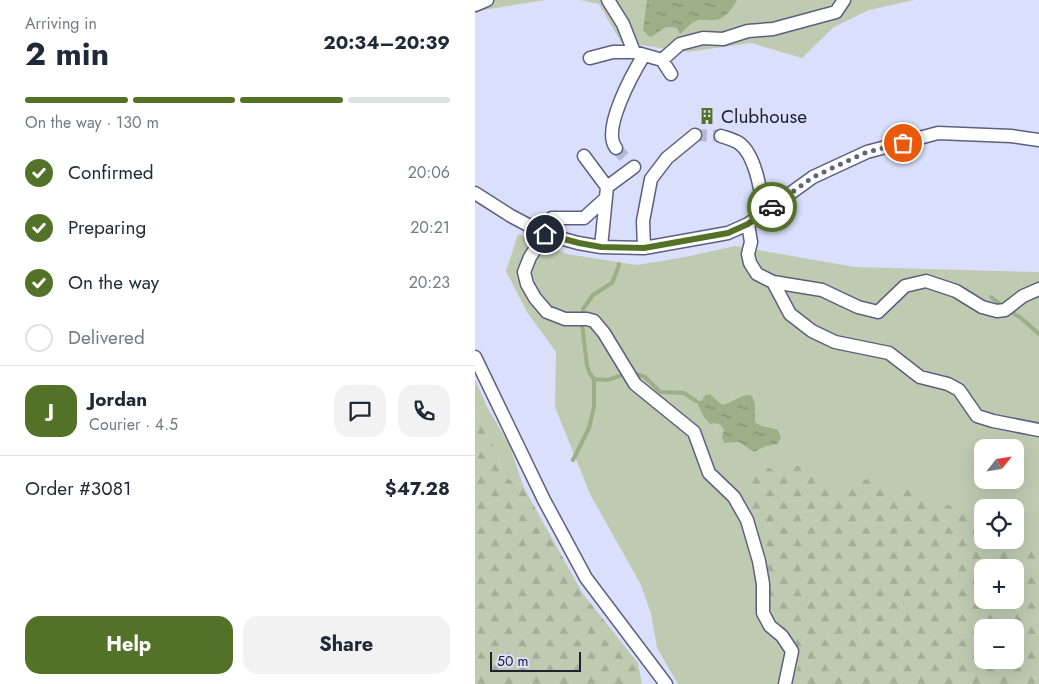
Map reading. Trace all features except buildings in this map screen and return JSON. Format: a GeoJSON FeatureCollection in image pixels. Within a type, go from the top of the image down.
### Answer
{"type":"FeatureCollection","features":[{"type":"Feature","properties":{"kind":"street"},"geometry":{"type":"LineString","coordinates":[[475,5],[487,0]]}},
{"type":"Feature","properties":{"kind":"street"},"geometry":{"type":"LineString","coordinates":[[608,0],[639,53],[617,110],[611,132],[614,145],[617,148]]}},
{"type":"Feature","properties":{"kind":"street"},"geometry":{"type":"LineString","coordinates":[[662,60],[680,44],[703,38],[723,39],[748,31],[773,29],[837,12],[844,0]]}},
{"type":"Feature","properties":{"kind":"street"},"geometry":{"type":"LineString","coordinates":[[590,58],[613,52],[639,53],[662,60],[671,74]]}},
{"type":"Feature","properties":{"kind":"street"},"geometry":{"type":"LineString","coordinates":[[475,193],[511,216],[545,234],[601,247],[644,248],[728,233],[748,224],[813,177],[867,152],[938,133],[1011,136],[1039,140]]}},
{"type":"Feature","properties":{"kind":"street"},"geometry":{"type":"LineString","coordinates":[[644,248],[643,221],[651,178],[667,158],[695,134]]}},
{"type":"Feature","properties":{"kind":"street"},"geometry":{"type":"LineString","coordinates":[[721,136],[741,144],[748,153],[760,187],[764,212]]}},
{"type":"Feature","properties":{"kind":"street"},"geometry":{"type":"LineString","coordinates":[[584,156],[607,193],[601,247]]}},
{"type":"Feature","properties":{"kind":"street"},"geometry":{"type":"LineString","coordinates":[[651,178],[631,164],[584,218],[552,218],[523,272],[535,298],[547,312],[565,319],[594,321],[604,333],[635,384],[694,432],[709,473],[735,497],[747,520],[759,561],[763,584],[763,613],[769,626],[782,636],[792,651],[785,684]]}},
{"type":"Feature","properties":{"kind":"street"},"geometry":{"type":"LineString","coordinates":[[748,224],[751,242],[748,254],[749,263],[757,274],[773,282],[822,290],[858,307],[878,312],[905,286],[926,281],[943,285],[982,307],[997,311],[1008,308],[1023,296],[1039,289]]}},
{"type":"Feature","properties":{"kind":"street"},"geometry":{"type":"LineString","coordinates":[[773,282],[790,314],[812,331],[835,342],[889,353],[920,377],[948,384],[959,390],[977,416],[1039,430]]}},
{"type":"Feature","properties":{"kind":"street"},"geometry":{"type":"LineString","coordinates":[[475,357],[544,500],[586,578],[666,684]]}},
{"type":"Feature","properties":{"kind":"green space"},"geometry":{"type":"Polygon","coordinates":[[[475,0],[545,0],[475,13],[475,0]]]}},
{"type":"Feature","properties":{"kind":"green space"},"geometry":{"type":"Polygon","coordinates":[[[580,0],[914,0],[869,10],[834,27],[802,58],[751,43],[687,52],[621,42],[599,4],[580,0]]]}},
{"type":"Feature","properties":{"kind":"green space"},"geometry":{"type":"Polygon","coordinates":[[[518,234],[567,254],[637,265],[735,246],[855,267],[1039,272],[1039,684],[678,684],[657,648],[651,613],[640,583],[590,494],[555,407],[556,352],[527,312],[506,271],[518,234]]]}},
{"type":"Feature","properties":{"kind":"green space"},"geometry":{"type":"Polygon","coordinates":[[[475,379],[487,407],[509,444],[524,488],[504,476],[496,450],[475,413],[475,379]]]}},
{"type":"Feature","properties":{"kind":"green space"},"geometry":{"type":"Polygon","coordinates":[[[475,413],[496,450],[504,476],[524,488],[583,594],[638,663],[642,684],[475,684],[475,413]]]}},
{"type":"Feature","properties":{"kind":"green space"},"geometry":{"type":"Polygon","coordinates":[[[754,461],[777,472],[807,463],[818,488],[874,478],[953,507],[974,523],[974,549],[1015,549],[1023,553],[1039,545],[1039,684],[794,684],[800,657],[782,625],[771,616],[767,550],[762,523],[749,504],[747,471],[749,463],[754,461]]]}},
{"type":"Feature","properties":{"kind":"water"},"geometry":{"type":"Polygon","coordinates":[[[647,0],[737,0],[729,12],[722,18],[697,20],[680,34],[677,28],[668,27],[650,37],[643,30],[647,0]]]}},
{"type":"Feature","properties":{"kind":"water"},"geometry":{"type":"Polygon","coordinates":[[[710,394],[722,405],[743,396],[751,395],[755,403],[755,422],[778,430],[781,438],[777,444],[766,446],[754,452],[739,442],[724,443],[722,437],[724,430],[721,425],[710,424],[696,401],[702,401],[704,396],[710,394]]]}},
{"type":"Feature","properties":{"kind":"waterway"},"geometry":{"type":"LineString","coordinates":[[573,460],[589,428],[594,407],[594,379],[587,366],[582,324],[583,309],[593,295],[612,283],[619,264]]}},
{"type":"Feature","properties":{"kind":"waterway"},"geometry":{"type":"LineString","coordinates":[[991,297],[1003,306]]}},
{"type":"Feature","properties":{"kind":"waterway"},"geometry":{"type":"LineString","coordinates":[[1008,310],[1021,318],[1039,334]]}},
{"type":"Feature","properties":{"kind":"waterway"},"geometry":{"type":"LineString","coordinates":[[633,373],[645,377],[660,392],[684,393],[696,401]]}},
{"type":"Feature","properties":{"kind":"waterway"},"geometry":{"type":"LineString","coordinates":[[594,379],[607,380],[626,374]]}},
{"type":"Feature","properties":{"kind":"tunnel"},"geometry":{"type":"LineString","coordinates":[[695,135],[721,136]]}},
{"type":"Feature","properties":{"kind":"tunnel"},"geometry":{"type":"LineString","coordinates":[[616,148],[628,161]]}},
{"type":"Feature","properties":{"kind":"way so far"},"geometry":{"type":"LineString","coordinates":[[772,207],[813,177],[867,152],[903,143]]}},
{"type":"Feature","properties":{"kind":"place","name":"Clubhouse"},"geometry":{"type":"Point","coordinates":[707,116]}},
{"type":"Feature","properties":{"kind":"route"},"geometry":{"type":"LineString","coordinates":[[545,234],[601,247],[644,248],[728,233],[748,224],[772,207]]}}]}
